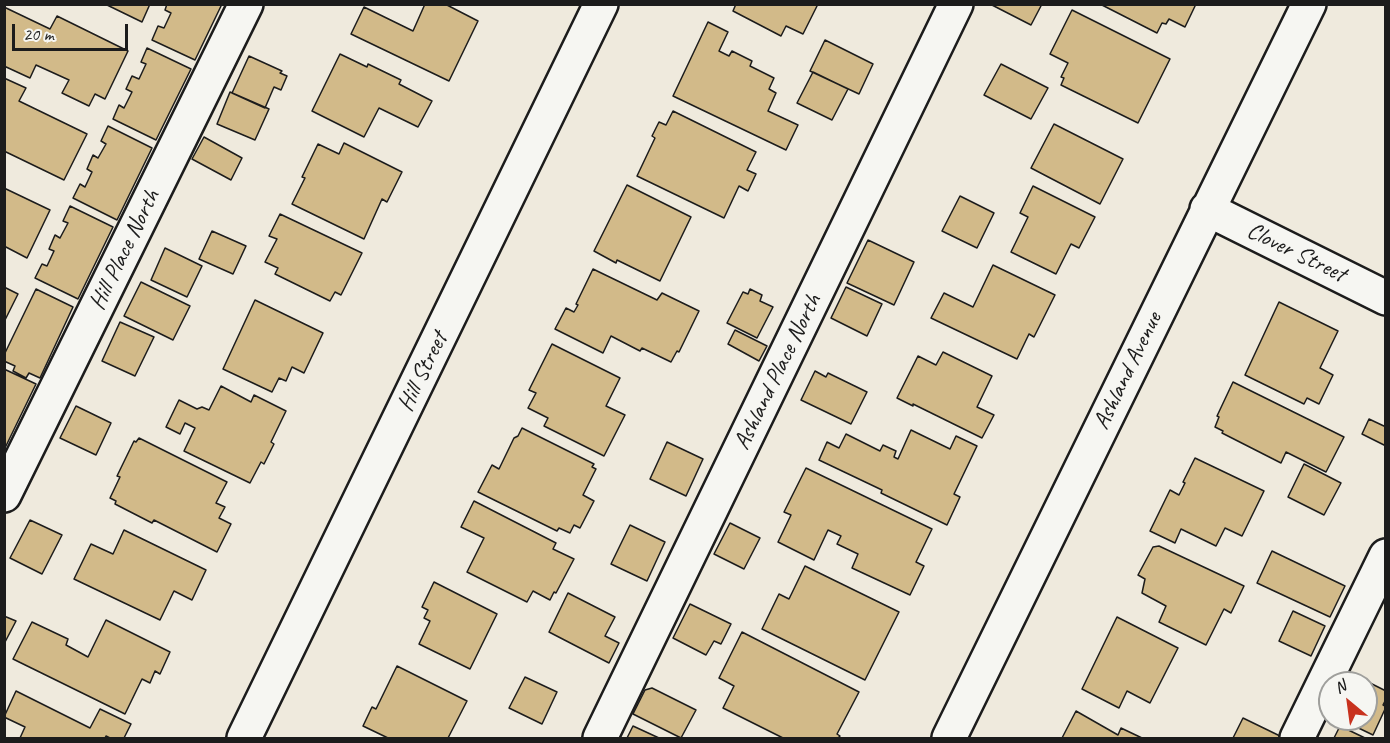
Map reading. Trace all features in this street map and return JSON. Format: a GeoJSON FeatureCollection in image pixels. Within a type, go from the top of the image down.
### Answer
{"type":"FeatureCollection","features":[{"type":"Feature","properties":{"kind":"street","name":"Hill Place North"},"geometry":{"type":"LineString","coordinates":[[4,495],[246,4]]}},
{"type":"Feature","properties":{"kind":"street","name":"Hill Street"},"geometry":{"type":"LineString","coordinates":[[244,738],[601,4]]}},
{"type":"Feature","properties":{"kind":"street","name":"Ashland Place North"},"geometry":{"type":"LineString","coordinates":[[600,738],[956,4]]}},
{"type":"Feature","properties":{"kind":"street","name":"Ashland Avenue"},"geometry":{"type":"LineString","coordinates":[[949,738],[1309,4]]}},
{"type":"Feature","properties":{"kind":"street","name":"Clover Street"},"geometry":{"type":"LineString","coordinates":[[1207,209],[1386,298]]}},
{"type":"Feature","properties":{"kind":"street"},"geometry":{"type":"LineString","coordinates":[[1297,738],[1386,556]]}},
{"type":"Feature","properties":{"kind":"building"},"geometry":{"type":"Polygon","coordinates":[[[105,4],[150,4],[142,22],[105,4]]]}},
{"type":"Feature","properties":{"kind":"building"},"geometry":{"type":"Polygon","coordinates":[[[167,4],[222,4],[195,60],[152,40],[158,26],[164,28],[171,13],[165,10],[167,4]]]}},
{"type":"Feature","properties":{"kind":"building"},"geometry":{"type":"Polygon","coordinates":[[[425,4],[445,4],[478,21],[449,81],[351,34],[364,7],[413,31],[425,4]]]}},
{"type":"Feature","properties":{"kind":"building"},"geometry":{"type":"Polygon","coordinates":[[[736,4],[818,4],[803,34],[786,26],[781,36],[733,11],[736,4]]]}},
{"type":"Feature","properties":{"kind":"building"},"geometry":{"type":"Polygon","coordinates":[[[990,4],[1042,4],[1031,25],[990,4]]]}},
{"type":"Feature","properties":{"kind":"building"},"geometry":{"type":"Polygon","coordinates":[[[1100,4],[1196,4],[1185,27],[1169,19],[1166,24],[1162,23],[1157,33],[1100,4]]]}},
{"type":"Feature","properties":{"kind":"building"},"geometry":{"type":"Polygon","coordinates":[[[4,7],[50,29],[57,16],[128,51],[105,99],[95,94],[89,106],[62,93],[69,80],[36,65],[30,78],[4,66],[4,7]]]}},
{"type":"Feature","properties":{"kind":"building"},"geometry":{"type":"Polygon","coordinates":[[[1072,10],[1170,59],[1138,123],[1061,85],[1064,78],[1061,77],[1068,63],[1050,54],[1072,10]]]}},
{"type":"Feature","properties":{"kind":"building"},"geometry":{"type":"Polygon","coordinates":[[[708,22],[728,32],[719,51],[729,56],[732,51],[752,61],[750,66],[774,78],[769,89],[776,93],[768,111],[798,125],[786,150],[673,96],[708,22]]]}},
{"type":"Feature","properties":{"kind":"building"},"geometry":{"type":"Polygon","coordinates":[[[825,40],[873,64],[859,94],[810,71],[825,40]]]}},
{"type":"Feature","properties":{"kind":"building"},"geometry":{"type":"Polygon","coordinates":[[[147,48],[191,69],[156,140],[113,119],[119,105],[124,108],[132,92],[126,89],[132,76],[139,79],[146,64],[141,62],[147,48]]]}},
{"type":"Feature","properties":{"kind":"building"},"geometry":{"type":"Polygon","coordinates":[[[340,54],[401,80],[399,84],[432,101],[418,127],[379,108],[364,137],[312,111],[340,54]]]}},
{"type":"Feature","properties":{"kind":"building"},"geometry":{"type":"Polygon","coordinates":[[[249,56],[282,71],[280,73],[287,76],[281,90],[274,87],[265,108],[232,93],[249,56]]]}},
{"type":"Feature","properties":{"kind":"building"},"geometry":{"type":"Polygon","coordinates":[[[1001,64],[1048,88],[1031,119],[984,95],[1001,64]]]}},
{"type":"Feature","properties":{"kind":"building"},"geometry":{"type":"Polygon","coordinates":[[[813,72],[848,89],[832,120],[797,103],[813,72]]]}},
{"type":"Feature","properties":{"kind":"building"},"geometry":{"type":"Polygon","coordinates":[[[4,78],[26,88],[19,101],[87,134],[64,180],[4,151],[4,78]]]}},
{"type":"Feature","properties":{"kind":"building"},"geometry":{"type":"Polygon","coordinates":[[[230,92],[269,109],[255,140],[217,124],[230,92]]]}},
{"type":"Feature","properties":{"kind":"building"},"geometry":{"type":"Polygon","coordinates":[[[673,111],[756,152],[747,170],[756,174],[748,191],[739,186],[724,218],[637,176],[655,138],[652,136],[659,122],[666,125],[673,111]]]}},
{"type":"Feature","properties":{"kind":"building"},"geometry":{"type":"Polygon","coordinates":[[[1054,124],[1123,159],[1100,204],[1031,168],[1054,124]]]}},
{"type":"Feature","properties":{"kind":"building"},"geometry":{"type":"Polygon","coordinates":[[[108,126],[152,148],[117,220],[73,198],[80,184],[85,187],[92,172],[87,169],[93,155],[98,158],[106,144],[101,141],[108,126]]]}},
{"type":"Feature","properties":{"kind":"building"},"geometry":{"type":"Polygon","coordinates":[[[204,137],[242,158],[231,180],[192,159],[204,137]]]}},
{"type":"Feature","properties":{"kind":"building"},"geometry":{"type":"Polygon","coordinates":[[[344,143],[402,172],[387,202],[382,199],[364,239],[292,204],[318,144],[339,154],[344,143]]]}},
{"type":"Feature","properties":{"kind":"building"},"geometry":{"type":"Polygon","coordinates":[[[627,185],[691,217],[660,281],[617,260],[616,263],[594,251],[627,185]]]}},
{"type":"Feature","properties":{"kind":"building"},"geometry":{"type":"Polygon","coordinates":[[[1033,186],[1095,217],[1079,248],[1071,244],[1056,274],[1011,252],[1028,217],[1020,213],[1033,186]]]}},
{"type":"Feature","properties":{"kind":"building"},"geometry":{"type":"Polygon","coordinates":[[[4,188],[50,210],[27,258],[4,246],[4,188]]]}},
{"type":"Feature","properties":{"kind":"building"},"geometry":{"type":"Polygon","coordinates":[[[960,196],[994,213],[977,248],[942,231],[960,196]]]}},
{"type":"Feature","properties":{"kind":"building"},"geometry":{"type":"Polygon","coordinates":[[[70,206],[113,227],[78,299],[35,278],[42,264],[47,266],[54,251],[49,249],[55,235],[60,238],[68,223],[63,221],[70,206]]]}},
{"type":"Feature","properties":{"kind":"building"},"geometry":{"type":"Polygon","coordinates":[[[280,214],[362,253],[341,295],[335,292],[330,301],[275,274],[278,268],[265,262],[277,239],[269,236],[280,214]]]}},
{"type":"Feature","properties":{"kind":"building"},"geometry":{"type":"Polygon","coordinates":[[[212,231],[246,246],[233,274],[199,259],[212,231]]]}},
{"type":"Feature","properties":{"kind":"building"},"geometry":{"type":"Polygon","coordinates":[[[868,240],[914,262],[894,305],[847,283],[868,240]]]}},
{"type":"Feature","properties":{"kind":"building"},"geometry":{"type":"Polygon","coordinates":[[[165,248],[202,266],[187,297],[151,280],[165,248]]]}},
{"type":"Feature","properties":{"kind":"building"},"geometry":{"type":"Polygon","coordinates":[[[993,265],[1055,295],[1034,337],[1029,334],[1017,359],[931,318],[944,293],[973,307],[993,265]]]}},
{"type":"Feature","properties":{"kind":"building"},"geometry":{"type":"Polygon","coordinates":[[[593,269],[657,300],[662,293],[699,311],[679,352],[677,351],[671,362],[642,348],[640,351],[611,336],[603,353],[555,329],[566,308],[574,312],[593,269]]]}},
{"type":"Feature","properties":{"kind":"building"},"geometry":{"type":"Polygon","coordinates":[[[141,282],[190,306],[173,340],[124,316],[141,282]]]}},
{"type":"Feature","properties":{"kind":"building"},"geometry":{"type":"Polygon","coordinates":[[[4,287],[18,294],[4,322],[4,287]]]}},
{"type":"Feature","properties":{"kind":"building"},"geometry":{"type":"Polygon","coordinates":[[[846,287],[882,304],[867,336],[831,318],[846,287]]]}},
{"type":"Feature","properties":{"kind":"building"},"geometry":{"type":"Polygon","coordinates":[[[36,289],[73,307],[40,378],[29,373],[26,378],[13,371],[15,366],[4,361],[4,355],[36,289]]]}},
{"type":"Feature","properties":{"kind":"building"},"geometry":{"type":"Polygon","coordinates":[[[750,289],[762,295],[760,301],[773,307],[757,338],[727,323],[743,292],[748,294],[750,289]]]}},
{"type":"Feature","properties":{"kind":"building"},"geometry":{"type":"Polygon","coordinates":[[[255,300],[323,333],[304,373],[292,367],[286,381],[279,378],[272,392],[223,369],[255,300]]]}},
{"type":"Feature","properties":{"kind":"building"},"geometry":{"type":"Polygon","coordinates":[[[1279,302],[1338,331],[1320,368],[1333,375],[1319,404],[1307,398],[1304,404],[1245,375],[1279,302]]]}},
{"type":"Feature","properties":{"kind":"building"},"geometry":{"type":"Polygon","coordinates":[[[120,322],[154,337],[135,376],[102,361],[120,322]]]}},
{"type":"Feature","properties":{"kind":"building"},"geometry":{"type":"Polygon","coordinates":[[[735,330],[767,346],[759,361],[728,344],[735,330]]]}},
{"type":"Feature","properties":{"kind":"building"},"geometry":{"type":"Polygon","coordinates":[[[552,344],[620,378],[606,406],[625,415],[604,456],[544,426],[548,418],[528,408],[536,393],[529,390],[552,344]]]}},
{"type":"Feature","properties":{"kind":"building"},"geometry":{"type":"Polygon","coordinates":[[[943,352],[992,376],[977,407],[994,415],[982,438],[897,398],[918,356],[936,365],[943,352]]]}},
{"type":"Feature","properties":{"kind":"building"},"geometry":{"type":"Polygon","coordinates":[[[4,369],[36,384],[4,450],[4,369]]]}},
{"type":"Feature","properties":{"kind":"building"},"geometry":{"type":"Polygon","coordinates":[[[815,371],[826,377],[828,373],[867,392],[851,424],[801,400],[815,371]]]}},
{"type":"Feature","properties":{"kind":"building"},"geometry":{"type":"Polygon","coordinates":[[[1233,382],[1344,437],[1326,472],[1286,452],[1281,463],[1222,433],[1223,431],[1215,427],[1219,417],[1217,416],[1233,382]]]}},
{"type":"Feature","properties":{"kind":"building"},"geometry":{"type":"Polygon","coordinates":[[[221,386],[251,402],[254,395],[286,411],[271,442],[274,444],[264,464],[261,462],[250,483],[184,451],[195,428],[185,423],[180,434],[166,427],[179,400],[197,409],[202,407],[209,410],[221,386]]]}},
{"type":"Feature","properties":{"kind":"building"},"geometry":{"type":"Polygon","coordinates":[[[76,406],[111,423],[96,455],[60,438],[76,406]]]}},
{"type":"Feature","properties":{"kind":"building"},"geometry":{"type":"Polygon","coordinates":[[[1369,419],[1386,427],[1386,446],[1362,434],[1369,419]]]}},
{"type":"Feature","properties":{"kind":"building"},"geometry":{"type":"Polygon","coordinates":[[[522,428],[594,464],[592,467],[596,469],[583,495],[594,501],[580,528],[574,525],[570,533],[559,528],[557,531],[478,492],[492,465],[499,469],[514,438],[518,436],[522,428]]]}},
{"type":"Feature","properties":{"kind":"building"},"geometry":{"type":"Polygon","coordinates":[[[911,430],[950,449],[956,436],[977,446],[954,494],[960,497],[947,525],[819,460],[827,442],[839,448],[846,434],[880,451],[883,445],[896,451],[894,457],[898,459],[911,430]]]}},
{"type":"Feature","properties":{"kind":"building"},"geometry":{"type":"Polygon","coordinates":[[[139,438],[227,482],[216,503],[225,507],[219,518],[231,524],[217,552],[154,520],[152,523],[115,504],[116,501],[110,498],[120,477],[117,476],[134,441],[136,442],[139,438]]]}},
{"type":"Feature","properties":{"kind":"building"},"geometry":{"type":"Polygon","coordinates":[[[667,442],[703,459],[686,496],[650,479],[667,442]]]}},
{"type":"Feature","properties":{"kind":"building"},"geometry":{"type":"Polygon","coordinates":[[[1195,458],[1264,491],[1242,536],[1225,528],[1216,546],[1181,529],[1175,543],[1150,531],[1170,490],[1179,495],[1195,458]]]}},
{"type":"Feature","properties":{"kind":"building"},"geometry":{"type":"Polygon","coordinates":[[[1304,464],[1341,483],[1324,515],[1288,497],[1304,464]]]}},
{"type":"Feature","properties":{"kind":"building"},"geometry":{"type":"Polygon","coordinates":[[[806,468],[932,529],[916,562],[924,566],[910,595],[852,568],[858,554],[837,544],[841,536],[828,530],[814,560],[778,542],[791,515],[784,512],[806,468]]]}},
{"type":"Feature","properties":{"kind":"building"},"geometry":{"type":"Polygon","coordinates":[[[474,501],[556,543],[553,549],[574,559],[550,600],[533,591],[527,602],[467,572],[484,538],[461,527],[474,501]]]}},
{"type":"Feature","properties":{"kind":"building"},"geometry":{"type":"Polygon","coordinates":[[[30,520],[62,535],[42,574],[10,558],[30,520]]]}},
{"type":"Feature","properties":{"kind":"building"},"geometry":{"type":"Polygon","coordinates":[[[730,523],[760,538],[744,569],[714,554],[730,523]]]}},
{"type":"Feature","properties":{"kind":"building"},"geometry":{"type":"Polygon","coordinates":[[[630,525],[665,542],[647,581],[611,564],[630,525]]]}},
{"type":"Feature","properties":{"kind":"building"},"geometry":{"type":"Polygon","coordinates":[[[124,530],[206,570],[192,600],[174,591],[160,620],[74,579],[91,544],[113,554],[124,530]]]}},
{"type":"Feature","properties":{"kind":"building"},"geometry":{"type":"Polygon","coordinates":[[[1159,546],[1244,586],[1231,613],[1224,609],[1206,645],[1159,622],[1166,606],[1142,593],[1145,579],[1138,575],[1153,547],[1159,546]]]}},
{"type":"Feature","properties":{"kind":"building"},"geometry":{"type":"Polygon","coordinates":[[[1272,551],[1345,586],[1330,617],[1257,583],[1272,551]]]}},
{"type":"Feature","properties":{"kind":"building"},"geometry":{"type":"Polygon","coordinates":[[[805,566],[899,612],[865,680],[762,629],[779,594],[789,599],[805,566]]]}},
{"type":"Feature","properties":{"kind":"building"},"geometry":{"type":"Polygon","coordinates":[[[434,582],[497,614],[470,669],[419,644],[430,621],[424,618],[428,610],[422,607],[434,582]]]}},
{"type":"Feature","properties":{"kind":"building"},"geometry":{"type":"Polygon","coordinates":[[[568,593],[615,617],[605,636],[619,643],[609,663],[549,632],[568,593]]]}},
{"type":"Feature","properties":{"kind":"building"},"geometry":{"type":"Polygon","coordinates":[[[690,604],[731,624],[721,644],[714,641],[706,655],[673,638],[690,604]]]}},
{"type":"Feature","properties":{"kind":"building"},"geometry":{"type":"Polygon","coordinates":[[[1293,611],[1325,626],[1311,656],[1279,641],[1293,611]]]}},
{"type":"Feature","properties":{"kind":"building"},"geometry":{"type":"Polygon","coordinates":[[[4,616],[16,621],[4,644],[4,616]]]}},
{"type":"Feature","properties":{"kind":"building"},"geometry":{"type":"Polygon","coordinates":[[[1117,617],[1178,648],[1150,703],[1127,691],[1119,708],[1082,689],[1117,617]]]}},
{"type":"Feature","properties":{"kind":"building"},"geometry":{"type":"Polygon","coordinates":[[[106,620],[170,652],[160,674],[155,671],[150,683],[142,679],[125,714],[13,659],[32,622],[68,639],[66,645],[88,657],[106,620]]]}},
{"type":"Feature","properties":{"kind":"building"},"geometry":{"type":"Polygon","coordinates":[[[742,632],[859,692],[837,734],[840,736],[838,738],[783,738],[723,708],[734,686],[719,678],[742,632]]]}},
{"type":"Feature","properties":{"kind":"building"},"geometry":{"type":"Polygon","coordinates":[[[397,666],[467,701],[448,738],[388,738],[363,726],[372,707],[376,709],[397,666]]]}},
{"type":"Feature","properties":{"kind":"building"},"geometry":{"type":"Polygon","coordinates":[[[525,677],[557,692],[542,724],[509,708],[525,677]]]}},
{"type":"Feature","properties":{"kind":"building"},"geometry":{"type":"Polygon","coordinates":[[[1378,687],[1386,691],[1383,705],[1386,707],[1378,724],[1378,687]]]}},
{"type":"Feature","properties":{"kind":"building"},"geometry":{"type":"Polygon","coordinates":[[[652,688],[696,710],[681,738],[633,714],[645,690],[652,688]]]}},
{"type":"Feature","properties":{"kind":"building"},"geometry":{"type":"Polygon","coordinates":[[[16,691],[90,728],[100,709],[131,724],[124,738],[106,736],[105,738],[20,738],[25,727],[4,717],[16,691]]]}},
{"type":"Feature","properties":{"kind":"building"},"geometry":{"type":"Polygon","coordinates":[[[1076,711],[1118,735],[1121,728],[1142,738],[1062,738],[1076,711]]]}},
{"type":"Feature","properties":{"kind":"building"},"geometry":{"type":"Polygon","coordinates":[[[1243,718],[1280,736],[1279,738],[1233,738],[1243,718]]]}},
{"type":"Feature","properties":{"kind":"building"},"geometry":{"type":"Polygon","coordinates":[[[633,726],[659,738],[627,738],[633,726]]]}},
{"type":"Feature","properties":{"kind":"building"},"geometry":{"type":"Polygon","coordinates":[[[1338,731],[1350,731],[1365,738],[1334,738],[1338,731]]]}}]}
